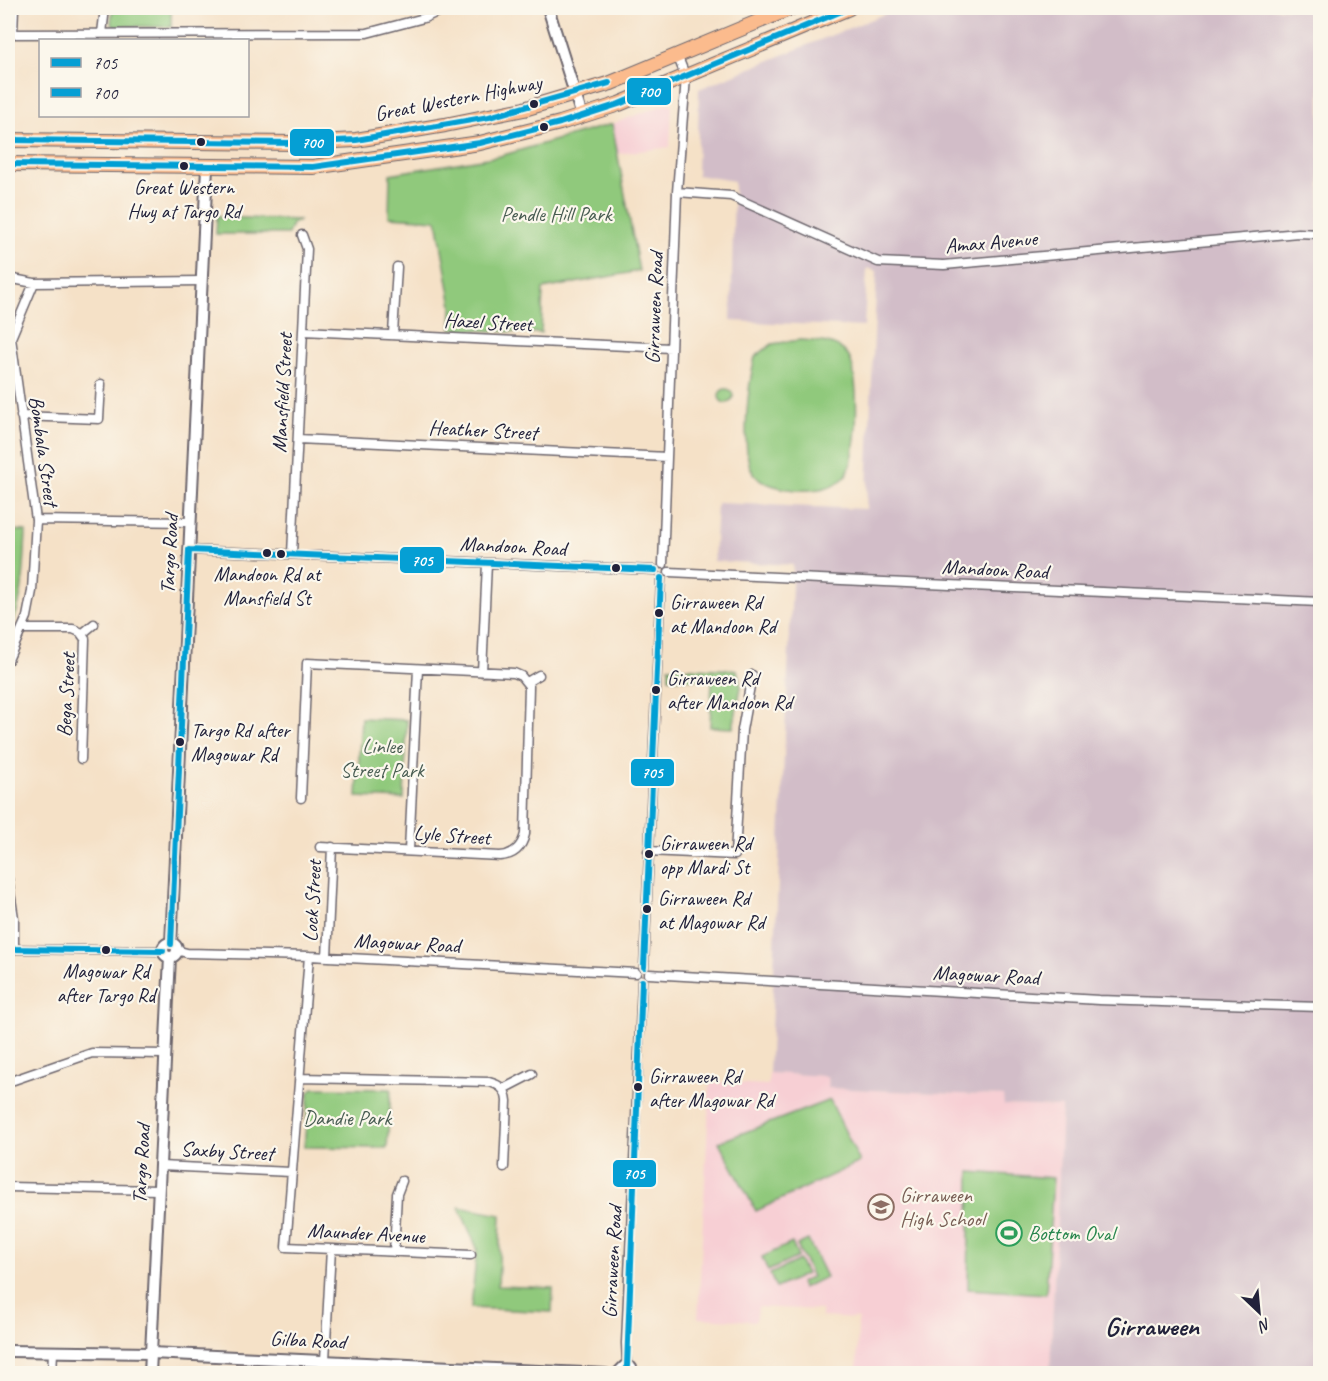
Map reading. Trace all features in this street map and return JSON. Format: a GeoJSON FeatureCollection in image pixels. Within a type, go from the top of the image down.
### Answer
{"type":"FeatureCollection","features":[{"type":"Feature","properties":{"kind":"highway","name":"Great Western Highway"},"geometry":{"type":"LineString","coordinates":[[8,140],[296,143],[356,140],[489,117],[574,94],[677,56],[791,8]]}},
{"type":"Feature","properties":{"kind":"highway"},"geometry":{"type":"LineString","coordinates":[[8,164],[292,168],[336,165],[480,143],[582,116],[686,77],[849,8]]}},
{"type":"Feature","properties":{"kind":"street"},"geometry":{"type":"LineString","coordinates":[[14,8],[10,34],[367,33],[424,18],[437,12],[436,8]]}},
{"type":"Feature","properties":{"kind":"street"},"geometry":{"type":"LineString","coordinates":[[102,33],[105,8]]}},
{"type":"Feature","properties":{"kind":"street"},"geometry":{"type":"LineString","coordinates":[[548,8],[582,116]]}},
{"type":"Feature","properties":{"kind":"street","name":"Girraween Road"},"geometry":{"type":"LineString","coordinates":[[661,573],[677,192],[686,77],[677,56]]}},
{"type":"Feature","properties":{"kind":"street","name":"Targo Road"},"geometry":{"type":"LineString","coordinates":[[150,1374],[207,167]]}},
{"type":"Feature","properties":{"kind":"street","name":"Amax Avenue"},"geometry":{"type":"LineString","coordinates":[[677,192],[731,196],[878,262],[945,265],[1298,233],[1320,234]]}},
{"type":"Feature","properties":{"kind":"street","name":"Mansfield Street"},"geometry":{"type":"LineString","coordinates":[[292,554],[307,249],[302,235]]}},
{"type":"Feature","properties":{"kind":"street"},"geometry":{"type":"LineString","coordinates":[[393,334],[397,267]]}},
{"type":"Feature","properties":{"kind":"street"},"geometry":{"type":"LineString","coordinates":[[8,278],[34,283],[201,281]]}},
{"type":"Feature","properties":{"kind":"street","name":"Bombala Street"},"geometry":{"type":"LineString","coordinates":[[8,660],[22,629],[32,591],[36,520],[11,338],[34,283]]}},
{"type":"Feature","properties":{"kind":"street","name":"Hazel Street"},"geometry":{"type":"LineString","coordinates":[[303,331],[671,348]]}},
{"type":"Feature","properties":{"kind":"street"},"geometry":{"type":"LineString","coordinates":[[21,416],[99,419],[101,384]]}},
{"type":"Feature","properties":{"kind":"street","name":"Heather Street"},"geometry":{"type":"LineString","coordinates":[[298,439],[667,457]]}},
{"type":"Feature","properties":{"kind":"street"},"geometry":{"type":"LineString","coordinates":[[36,520],[190,522]]}},
{"type":"Feature","properties":{"kind":"street","name":"Mandoon Road"},"geometry":{"type":"LineString","coordinates":[[189,550],[1320,602]]}},
{"type":"Feature","properties":{"kind":"street"},"geometry":{"type":"LineString","coordinates":[[482,672],[487,563]]}},
{"type":"Feature","properties":{"kind":"street"},"geometry":{"type":"LineString","coordinates":[[639,977],[647,971],[648,850],[661,573]]}},
{"type":"Feature","properties":{"kind":"street","name":"Bega Street"},"geometry":{"type":"LineString","coordinates":[[82,634],[94,624]]}},
{"type":"Feature","properties":{"kind":"street","name":"Bega Street"},"geometry":{"type":"LineString","coordinates":[[22,629],[73,629],[82,634],[87,647],[81,759]]}},
{"type":"Feature","properties":{"kind":"street"},"geometry":{"type":"LineString","coordinates":[[301,798],[307,663],[518,674],[527,682],[539,675]]}},
{"type":"Feature","properties":{"kind":"street"},"geometry":{"type":"LineString","coordinates":[[409,850],[418,669]]}},
{"type":"Feature","properties":{"kind":"street"},"geometry":{"type":"LineString","coordinates":[[648,850],[735,855],[742,730],[752,675]]}},
{"type":"Feature","properties":{"kind":"street","name":"Lyle Street"},"geometry":{"type":"LineString","coordinates":[[320,847],[500,856],[514,852],[521,844],[525,834],[531,693],[527,682]]}},
{"type":"Feature","properties":{"kind":"street","name":"Lock Street"},"geometry":{"type":"LineString","coordinates":[[327,957],[332,847]]}},
{"type":"Feature","properties":{"kind":"street"},"geometry":{"type":"LineString","coordinates":[[8,879],[14,922],[10,949]]}},
{"type":"Feature","properties":{"kind":"street","name":"Magowar Road"},"geometry":{"type":"LineString","coordinates":[[10,949],[170,950],[187,953],[309,956],[639,977]]}},
{"type":"Feature","properties":{"kind":"street","name":"Maunder Avenue"},"geometry":{"type":"LineString","coordinates":[[309,956],[286,1247],[471,1255]]}},
{"type":"Feature","properties":{"kind":"street","name":"Magowar Road"},"geometry":{"type":"LineString","coordinates":[[647,971],[1099,1000],[1320,1007]]}},
{"type":"Feature","properties":{"kind":"street","name":"Girraween Road"},"geometry":{"type":"LineString","coordinates":[[631,1370],[626,1342],[639,977]]}},
{"type":"Feature","properties":{"kind":"street"},"geometry":{"type":"LineString","coordinates":[[8,1082],[92,1053],[165,1054]]}},
{"type":"Feature","properties":{"kind":"street"},"geometry":{"type":"LineString","coordinates":[[503,1089],[532,1074]]}},
{"type":"Feature","properties":{"kind":"street"},"geometry":{"type":"LineString","coordinates":[[301,1078],[489,1082],[503,1089],[507,1101],[504,1167]]}},
{"type":"Feature","properties":{"kind":"street","name":"Saxby Street"},"geometry":{"type":"LineString","coordinates":[[160,1166],[291,1172]]}},
{"type":"Feature","properties":{"kind":"street"},"geometry":{"type":"LineString","coordinates":[[394,1252],[397,1194],[402,1181]]}},
{"type":"Feature","properties":{"kind":"street"},"geometry":{"type":"LineString","coordinates":[[8,1188],[159,1190]]}},
{"type":"Feature","properties":{"kind":"street"},"geometry":{"type":"LineString","coordinates":[[325,1360],[331,1249]]}},
{"type":"Feature","properties":{"kind":"street","name":"Gilba Road"},"geometry":{"type":"LineString","coordinates":[[8,1351],[151,1353],[325,1360],[429,1370],[606,1374]]}},
{"type":"Feature","properties":{"kind":"street"},"geometry":{"type":"LineString","coordinates":[[52,1352],[52,1374]]}},
{"type":"Feature","properties":{"kind":"street"},"geometry":{"type":"LineString","coordinates":[[617,1374],[620,1368],[631,1370]]}},
{"type":"Feature","properties":{"kind":"shaded area"},"geometry":{"type":"Polygon","coordinates":[[[899,8],[1320,8],[1320,1373],[1050,1373],[1062,1107],[1004,1105],[1003,1096],[828,1088],[827,1076],[769,1073],[793,565],[714,561],[717,503],[866,509],[877,271],[867,268],[864,327],[731,321],[734,181],[697,175],[699,89],[899,8]]]}},
{"type":"Feature","properties":{"kind":"shaded area"},"geometry":{"type":"Polygon","coordinates":[[[669,103],[672,105],[670,147],[617,154],[612,124],[669,103]]]}},
{"type":"Feature","properties":{"kind":"shaded area","name":"Girraween High School"},"geometry":{"type":"Polygon","coordinates":[[[769,1073],[827,1076],[828,1088],[1004,1096],[1004,1105],[1062,1107],[1050,1373],[857,1373],[858,1319],[822,1317],[821,1310],[758,1307],[756,1321],[698,1318],[710,1082],[768,1085],[769,1073]]]}},
{"type":"Feature","properties":{"kind":"green space"},"geometry":{"type":"Polygon","coordinates":[[[113,8],[171,8],[171,27],[114,26],[111,22],[113,8]]]}},
{"type":"Feature","properties":{"kind":"green space","name":"Pendle Hill Park"},"geometry":{"type":"Polygon","coordinates":[[[612,124],[639,271],[543,289],[541,333],[451,329],[452,306],[437,220],[389,217],[390,174],[500,156],[612,124]]]}},
{"type":"Feature","properties":{"kind":"green space"},"geometry":{"type":"Polygon","coordinates":[[[217,213],[220,217],[300,220],[292,224],[288,234],[216,234],[217,213]]]}},
{"type":"Feature","properties":{"kind":"green space"},"geometry":{"type":"Polygon","coordinates":[[[800,340],[819,341],[837,346],[847,354],[852,363],[855,378],[855,436],[849,469],[844,478],[834,485],[809,490],[785,489],[758,478],[749,465],[746,435],[748,400],[755,357],[772,344],[800,340]]]}},
{"type":"Feature","properties":{"kind":"green space"},"geometry":{"type":"Polygon","coordinates":[[[723,389],[729,389],[733,396],[729,403],[723,403],[719,399],[719,393],[723,389]]]}},
{"type":"Feature","properties":{"kind":"green space"},"geometry":{"type":"Polygon","coordinates":[[[8,530],[26,531],[20,598],[8,636],[8,530]]]}},
{"type":"Feature","properties":{"kind":"green space"},"geometry":{"type":"Polygon","coordinates":[[[669,667],[737,670],[741,687],[733,728],[710,727],[712,680],[669,678],[669,667]]]}},
{"type":"Feature","properties":{"kind":"green space","name":"Linlee Street Park"},"geometry":{"type":"Polygon","coordinates":[[[361,718],[407,720],[404,799],[357,797],[361,718]]]}},
{"type":"Feature","properties":{"kind":"green space","name":"Dandie Park"},"geometry":{"type":"Polygon","coordinates":[[[313,1088],[391,1089],[387,1148],[304,1147],[309,1092],[313,1088]]]}},
{"type":"Feature","properties":{"kind":"green space"},"geometry":{"type":"Polygon","coordinates":[[[830,1100],[860,1162],[756,1211],[719,1142],[830,1100]]]}},
{"type":"Feature","properties":{"kind":"green space","name":"Bottom Oval"},"geometry":{"type":"Polygon","coordinates":[[[970,1172],[1053,1178],[1046,1294],[968,1289],[970,1172]]]}},
{"type":"Feature","properties":{"kind":"green space"},"geometry":{"type":"Polygon","coordinates":[[[459,1207],[501,1215],[498,1286],[553,1288],[552,1312],[471,1308],[477,1248],[459,1207]]]}},
{"type":"Feature","properties":{"kind":"green space"},"geometry":{"type":"Polygon","coordinates":[[[808,1240],[826,1277],[802,1288],[800,1283],[812,1277],[797,1245],[808,1240]]]}},
{"type":"Feature","properties":{"kind":"green space"},"geometry":{"type":"Polygon","coordinates":[[[792,1243],[798,1257],[768,1271],[762,1257],[792,1243]]]}},
{"type":"Feature","properties":{"kind":"green space"},"geometry":{"type":"Polygon","coordinates":[[[799,1260],[806,1274],[776,1288],[770,1274],[799,1260]]]}},
{"type":"Feature","properties":{"kind":"transit line","name":"700"},"geometry":{"type":"LineString","coordinates":[[8,164],[313,167],[480,143],[560,123],[619,104],[849,8]]}},
{"type":"Feature","properties":{"kind":"transit line","name":"700"},"geometry":{"type":"LineString","coordinates":[[8,140],[296,143],[356,140],[489,117],[609,83]]}},
{"type":"Feature","properties":{"kind":"transit line","name":"705"},"geometry":{"type":"LineString","coordinates":[[189,550],[655,570]]}},
{"type":"Feature","properties":{"kind":"transit line","name":"705"},"geometry":{"type":"LineString","coordinates":[[171,944],[189,550]]}},
{"type":"Feature","properties":{"kind":"transit line","name":"705"},"geometry":{"type":"LineString","coordinates":[[644,967],[661,578]]}},
{"type":"Feature","properties":{"kind":"transit line","name":"705"},"geometry":{"type":"LineString","coordinates":[[8,949],[163,951]]}},
{"type":"Feature","properties":{"kind":"transit line","name":"705"},"geometry":{"type":"LineString","coordinates":[[627,1366],[642,981]]}},
{"type":"Feature","properties":{"kind":"place","name":"Great Western Hwy at Targo Rd"},"geometry":{"type":"Point","coordinates":[184,166]}},
{"type":"Feature","properties":{"kind":"place","name":"Mandoon Rd at Mansfield St"},"geometry":{"type":"Point","coordinates":[267,553]}},
{"type":"Feature","properties":{"kind":"place","name":"Girraween Rd at Mandoon Rd"},"geometry":{"type":"Point","coordinates":[659,613]}},
{"type":"Feature","properties":{"kind":"place","name":"Girraween Rd after Mandoon Rd"},"geometry":{"type":"Point","coordinates":[656,690]}},
{"type":"Feature","properties":{"kind":"place","name":"Targo Rd after Magowar Rd"},"geometry":{"type":"Point","coordinates":[180,742]}},
{"type":"Feature","properties":{"kind":"place","name":"Girraween Rd opp Mardi St"},"geometry":{"type":"Point","coordinates":[649,854]}},
{"type":"Feature","properties":{"kind":"place","name":"Girraween Rd at Magowar Rd"},"geometry":{"type":"Point","coordinates":[647,909]}},
{"type":"Feature","properties":{"kind":"place","name":"Magowar Rd after Targo Rd"},"geometry":{"type":"Point","coordinates":[106,950]}},
{"type":"Feature","properties":{"kind":"place","name":"Girraween Rd after Magowar Rd"},"geometry":{"type":"Point","coordinates":[638,1087]}},
{"type":"Feature","properties":{"kind":"place","name":"Girraween High School"},"geometry":{"type":"Point","coordinates":[881,1207]}},
{"type":"Feature","properties":{"kind":"place","name":"Bottom Oval"},"geometry":{"type":"Point","coordinates":[1009,1233]}},
{"type":"Feature","properties":{"kind":"district","name":"Girraween"},"geometry":{"type":"Point","coordinates":[1152,1326]}}]}
